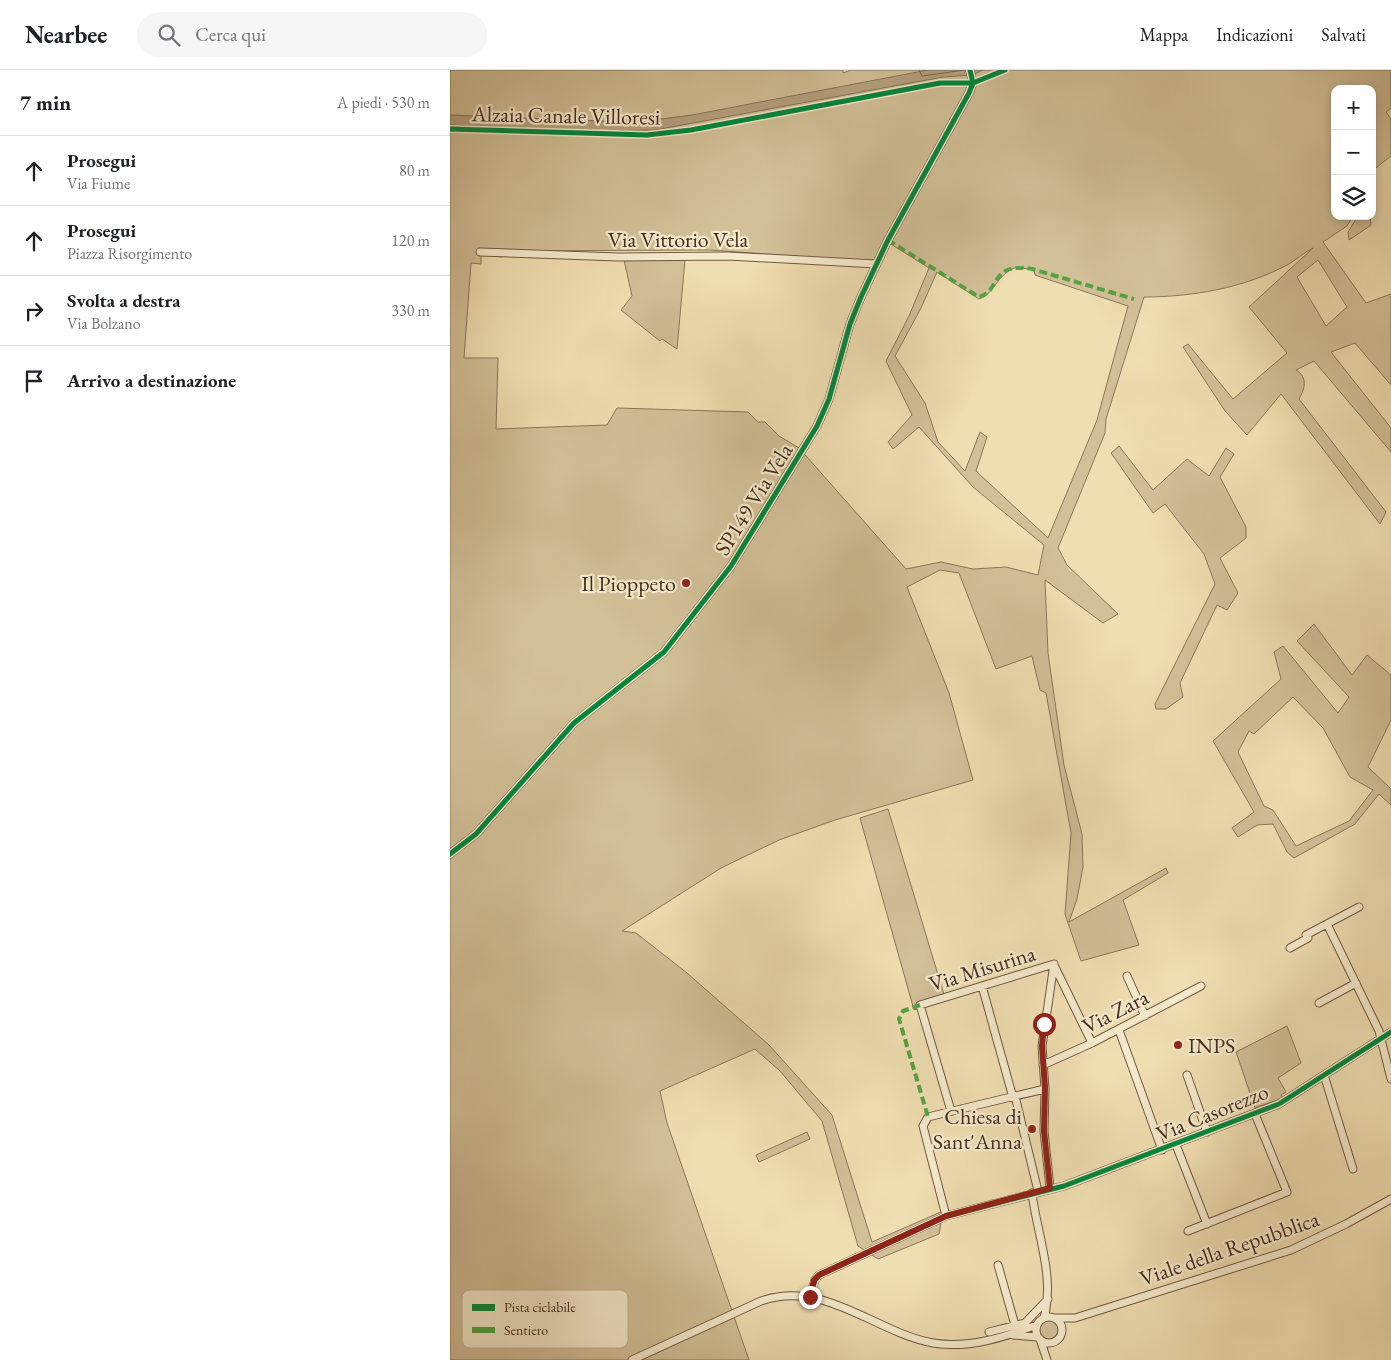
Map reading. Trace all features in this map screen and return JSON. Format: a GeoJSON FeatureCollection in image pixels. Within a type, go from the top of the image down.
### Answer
{"type":"FeatureCollection","features":[{"type":"Feature","properties":{"kind":"street","name":"SP149 Via Vela"},"geometry":{"type":"LineString","coordinates":[[450,854],[476,834],[574,723],[664,652],[731,566],[796,462],[825,411],[853,315],[876,264],[969,93],[973,83],[970,70]]}},
{"type":"Feature","properties":{"kind":"street","name":"Via Vittorio Vela"},"geometry":{"type":"LineString","coordinates":[[480,252],[618,257],[728,256],[876,264]]}},
{"type":"Feature","properties":{"kind":"street"},"geometry":{"type":"LineString","coordinates":[[1290,948],[1308,938],[1306,935],[1359,907]]}},
{"type":"Feature","properties":{"kind":"street"},"geometry":{"type":"LineString","coordinates":[[1327,924],[1379,1031],[1391,1079]]}},
{"type":"Feature","properties":{"kind":"street"},"geometry":{"type":"LineString","coordinates":[[1054,964],[1092,1043]]}},
{"type":"Feature","properties":{"kind":"street"},"geometry":{"type":"LineString","coordinates":[[1050,1188],[1044,1131],[1045,1089],[1042,1066],[1044,1024],[1054,964]]}},
{"type":"Feature","properties":{"kind":"street","name":"Via Misurina"},"geometry":{"type":"LineString","coordinates":[[951,1111],[920,1005],[1054,964]]}},
{"type":"Feature","properties":{"kind":"street"},"geometry":{"type":"LineString","coordinates":[[1127,976],[1145,1016]]}},
{"type":"Feature","properties":{"kind":"street"},"geometry":{"type":"LineString","coordinates":[[1319,1003],[1356,983]]}},
{"type":"Feature","properties":{"kind":"street"},"geometry":{"type":"LineString","coordinates":[[982,986],[1012,1094],[1015,1096],[1035,1192],[1044,1252],[1050,1318]]}},
{"type":"Feature","properties":{"kind":"street","name":"Via Zara"},"geometry":{"type":"LineString","coordinates":[[1042,1066],[1119,1030],[1201,986]]}},
{"type":"Feature","properties":{"kind":"street"},"geometry":{"type":"LineString","coordinates":[[1119,1030],[1162,1150]]}},
{"type":"Feature","properties":{"kind":"street","name":"Via Casorezzo"},"geometry":{"type":"LineString","coordinates":[[810,1297],[814,1280],[819,1275],[946,1216],[1050,1188],[1064,1186],[1280,1104],[1391,1032]]}},
{"type":"Feature","properties":{"kind":"street"},"geometry":{"type":"LineString","coordinates":[[1187,1075],[1206,1132]]}},
{"type":"Feature","properties":{"kind":"street"},"geometry":{"type":"LineString","coordinates":[[1324,1075],[1353,1169]]}},
{"type":"Feature","properties":{"kind":"street"},"geometry":{"type":"LineString","coordinates":[[946,1216],[923,1126],[928,1117],[1045,1089]]}},
{"type":"Feature","properties":{"kind":"street"},"geometry":{"type":"LineString","coordinates":[[1188,1231],[1287,1192],[1256,1114]]}},
{"type":"Feature","properties":{"kind":"street"},"geometry":{"type":"LineString","coordinates":[[1176,1145],[1206,1224]]}},
{"type":"Feature","properties":{"kind":"street","name":"Viale della Repubblica"},"geometry":{"type":"LineString","coordinates":[[1075,1318],[1291,1250],[1346,1224],[1391,1199]]}},
{"type":"Feature","properties":{"kind":"street"},"geometry":{"type":"LineString","coordinates":[[998,1264],[1015,1326]]}},
{"type":"Feature","properties":{"kind":"street"},"geometry":{"type":"LineString","coordinates":[[632,1360],[761,1301],[780,1297],[810,1297],[834,1303],[913,1337],[933,1343],[965,1344],[1011,1334],[1038,1325],[1050,1318],[1075,1318]]}},
{"type":"Feature","properties":{"kind":"street"},"geometry":{"type":"LineString","coordinates":[[989,1332],[1025,1323],[1048,1301]]}},
{"type":"Feature","properties":{"kind":"street"},"geometry":{"type":"LineString","coordinates":[[1050,1318],[1061,1324],[1062,1332]]}},
{"type":"Feature","properties":{"kind":"street"},"geometry":{"type":"LineString","coordinates":[[1011,1334],[1039,1338],[1048,1343],[1053,1342],[1059,1339],[1062,1332],[1075,1318]]}},
{"type":"Feature","properties":{"kind":"street"},"geometry":{"type":"LineString","coordinates":[[1038,1325],[1036,1330],[1047,1360]]}},
{"type":"Feature","properties":{"kind":"street"},"geometry":{"type":"LineString","coordinates":[[1047,1360],[1053,1342]]}},
{"type":"Feature","properties":{"kind":"shaded area"},"geometry":{"type":"Polygon","coordinates":[[[450,70],[843,70],[843,73],[851,70],[1391,70],[1391,108],[1386,112],[1391,119],[1391,156],[1376,168],[1376,85],[1331,85],[1331,220],[1351,220],[1347,226],[1323,242],[1366,303],[1391,294],[1391,385],[1355,343],[1331,352],[1391,428],[1391,452],[1314,361],[1296,370],[1304,380],[1303,391],[1299,399],[1386,512],[1380,524],[1281,394],[1247,435],[1225,411],[1183,347],[1188,344],[1233,399],[1287,353],[1249,307],[1313,248],[1287,265],[1253,280],[1236,285],[1199,293],[1144,297],[1106,419],[1105,433],[1058,548],[1067,565],[1118,614],[1103,623],[1045,580],[1048,653],[1064,765],[1082,834],[1083,867],[1077,899],[1069,922],[1166,868],[1168,873],[1123,900],[1139,945],[1081,961],[1065,914],[1071,833],[1046,693],[1040,690],[1032,656],[996,669],[959,573],[940,570],[907,587],[949,693],[973,780],[835,820],[779,840],[721,868],[622,931],[636,933],[687,973],[769,1045],[832,1115],[872,1242],[943,1211],[939,1234],[878,1259],[858,1246],[822,1121],[780,1071],[755,1049],[660,1091],[667,1123],[749,1360],[450,1360],[450,70]],[[889,243],[880,262],[709,250],[503,251],[502,257],[481,255],[481,264],[471,263],[464,358],[498,358],[496,429],[607,425],[617,408],[748,412],[758,422],[765,422],[779,436],[799,448],[906,569],[941,562],[973,569],[1006,567],[1038,575],[1044,545],[973,487],[919,427],[893,449],[888,442],[912,415],[886,361],[909,316],[929,268],[889,243]],[[1318,260],[1297,277],[1326,326],[1347,307],[1318,260]],[[1017,267],[1010,270],[1000,278],[989,293],[979,299],[937,272],[921,308],[895,356],[925,403],[938,442],[965,471],[980,432],[987,437],[976,471],[1048,538],[1097,420],[1128,306],[1035,275],[1034,270],[1017,267]]]}},
{"type":"Feature","properties":{"kind":"shaded area"},"geometry":{"type":"Polygon","coordinates":[[[1356,220],[1370,220],[1371,225],[1349,240],[1348,232],[1356,220]]]}},
{"type":"Feature","properties":{"kind":"shaded area"},"geometry":{"type":"Polygon","coordinates":[[[624,260],[685,260],[677,349],[662,339],[660,341],[621,310],[632,296],[624,260]]]}},
{"type":"Feature","properties":{"kind":"shaded area"},"geometry":{"type":"Polygon","coordinates":[[[1119,446],[1153,490],[1187,459],[1209,476],[1226,448],[1234,454],[1220,477],[1246,527],[1246,538],[1220,558],[1238,593],[1227,610],[1217,605],[1180,683],[1183,697],[1166,709],[1156,709],[1155,704],[1215,584],[1204,554],[1165,504],[1153,513],[1111,453],[1119,446]]]}},
{"type":"Feature","properties":{"kind":"shaded area"},"geometry":{"type":"Polygon","coordinates":[[[1314,624],[1352,675],[1367,655],[1391,675],[1391,720],[1368,767],[1391,789],[1391,805],[1379,794],[1355,824],[1294,858],[1287,852],[1273,824],[1257,825],[1238,837],[1232,828],[1254,812],[1213,741],[1281,679],[1274,652],[1283,646],[1338,713],[1349,697],[1297,641],[1314,624]],[[1293,697],[1254,734],[1249,731],[1238,752],[1264,806],[1273,810],[1296,846],[1349,821],[1373,790],[1350,777],[1323,728],[1293,697]]]}},
{"type":"Feature","properties":{"kind":"shaded area"},"geometry":{"type":"Polygon","coordinates":[[[888,809],[945,998],[914,1010],[860,818],[888,809]]]}},
{"type":"Feature","properties":{"kind":"shaded area"},"geometry":{"type":"Polygon","coordinates":[[[1287,1026],[1301,1063],[1278,1078],[1286,1092],[1281,1095],[1283,1098],[1255,1108],[1236,1052],[1287,1026]]]}},
{"type":"Feature","properties":{"kind":"shaded area"},"geometry":{"type":"Polygon","coordinates":[[[807,1132],[810,1139],[759,1162],[756,1155],[807,1132]]]}},
{"type":"Feature","properties":{"kind":"shaded area"},"geometry":{"type":"Polygon","coordinates":[[[1045,1319],[1053,1319],[1060,1326],[1060,1334],[1053,1341],[1045,1341],[1038,1334],[1038,1326],[1045,1319]]]}},
{"type":"Feature","properties":{"kind":"water"},"geometry":{"type":"Polygon","coordinates":[[[928,70],[983,70],[972,75],[943,77],[655,130],[594,131],[450,125],[450,115],[646,121],[692,115],[928,70]]]}},
{"type":"Feature","properties":{"kind":"marked path"},"geometry":{"type":"LineString","coordinates":[[888,240],[979,297],[991,289],[1002,273],[1009,269],[1018,268],[1032,269],[1134,299]]}},
{"type":"Feature","properties":{"kind":"marked path"},"geometry":{"type":"LineString","coordinates":[[920,1005],[903,1011],[899,1019],[928,1117]]}},
{"type":"Feature","properties":{"kind":"cycle path"},"geometry":{"type":"LineString","coordinates":[[450,854],[476,834],[574,723],[664,652],[731,566],[817,426],[829,399],[850,324],[861,297],[888,240],[969,93],[973,83],[970,70]]}},
{"type":"Feature","properties":{"kind":"cycle path","name":"Alzaia Canale Villoresi"},"geometry":{"type":"LineString","coordinates":[[450,129],[647,135],[691,130],[940,83],[973,83],[1005,70]]}},
{"type":"Feature","properties":{"kind":"cycle path"},"geometry":{"type":"LineString","coordinates":[[810,1297],[815,1280],[819,1275],[946,1216],[1064,1186],[1279,1104],[1391,1032]]}},
{"type":"Feature","properties":{"kind":"place","name":"Il Pioppeto"},"geometry":{"type":"Point","coordinates":[686,583]}},
{"type":"Feature","properties":{"kind":"place","name":"INPS"},"geometry":{"type":"Point","coordinates":[1178,1045]}},
{"type":"Feature","properties":{"kind":"place","name":"Chiesa di Sant'Anna"},"geometry":{"type":"Point","coordinates":[1032,1129]}},
{"type":"Feature","properties":{"kind":"route"},"geometry":{"type":"LineString","coordinates":[[810,1297],[814,1280],[819,1275],[946,1216],[952,1216],[1050,1188],[1044,1131],[1045,1087],[1042,1046],[1044,1024]]}}]}
